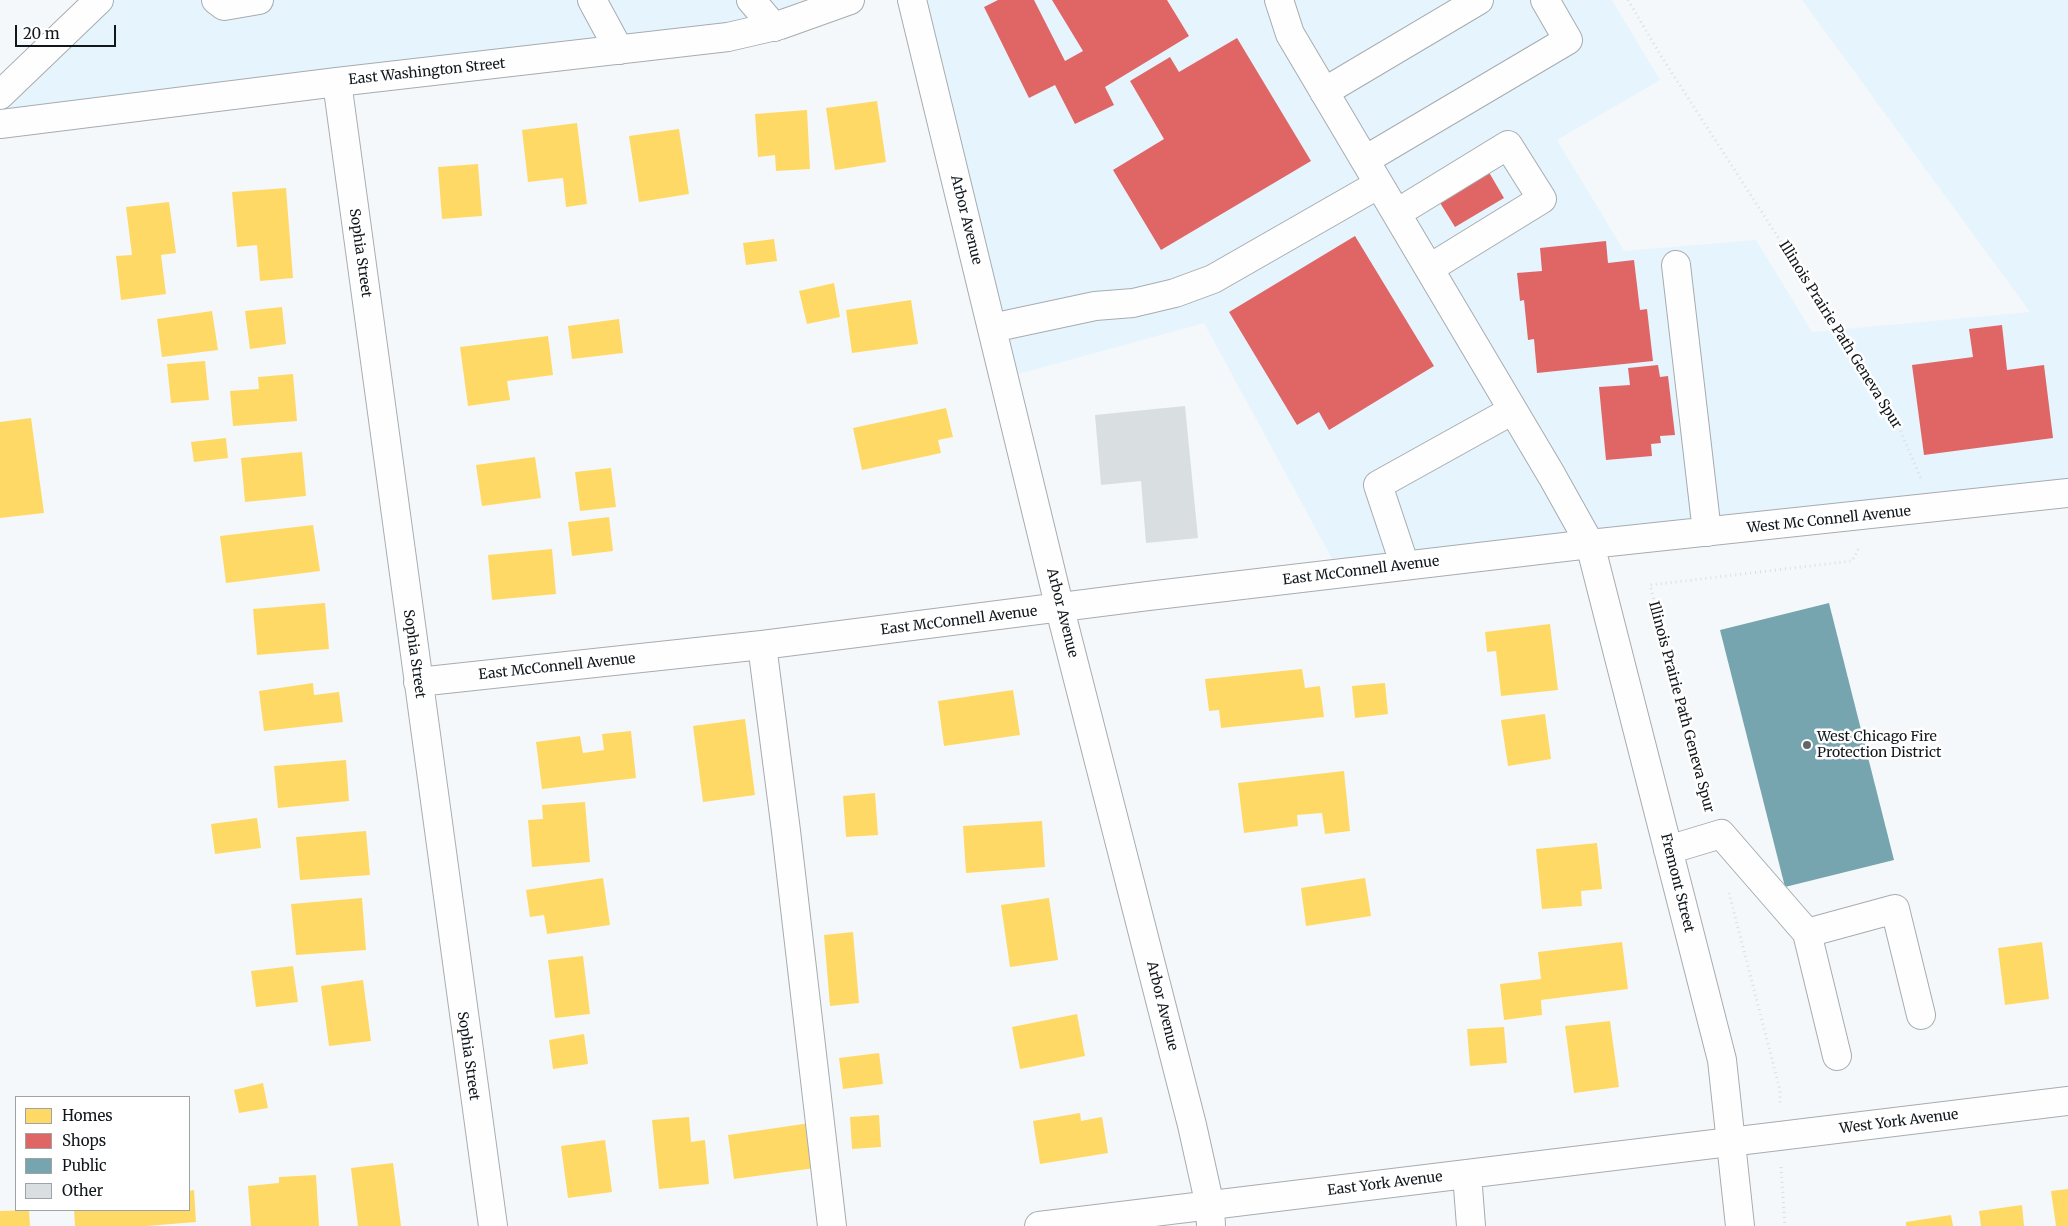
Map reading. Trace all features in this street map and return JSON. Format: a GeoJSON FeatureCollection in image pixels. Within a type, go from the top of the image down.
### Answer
{"type":"FeatureCollection","features":[{"type":"Feature","properties":{"kind":"street"},"geometry":{"type":"LineString","coordinates":[[0,95],[99,0]]}},
{"type":"Feature","properties":{"kind":"street"},"geometry":{"type":"LineString","coordinates":[[216,0],[224,6],[259,0]]}},
{"type":"Feature","properties":{"kind":"street"},"geometry":{"type":"LineString","coordinates":[[592,0],[618,50]]}},
{"type":"Feature","properties":{"kind":"street"},"geometry":{"type":"LineString","coordinates":[[751,0],[774,27]]}},
{"type":"Feature","properties":{"kind":"street","name":"East Washington Street"},"geometry":{"type":"LineString","coordinates":[[0,124],[337,82],[728,37],[774,27],[850,0]]}},
{"type":"Feature","properties":{"kind":"street","name":"Arbor Avenue"},"geometry":{"type":"LineString","coordinates":[[912,0],[1060,609],[1192,1125],[1210,1216]]}},
{"type":"Feature","properties":{"kind":"street","name":"Fremont Street"},"geometry":{"type":"LineString","coordinates":[[1279,0],[1290,34],[1514,410],[1590,544],[1722,1060],[1740,1226]]}},
{"type":"Feature","properties":{"kind":"street"},"geometry":{"type":"LineString","coordinates":[[1324,92],[1479,0]]}},
{"type":"Feature","properties":{"kind":"street"},"geometry":{"type":"LineString","coordinates":[[1365,160],[1568,40],[1545,0]]}},
{"type":"Feature","properties":{"kind":"street","name":"Sophia Street"},"geometry":{"type":"LineString","coordinates":[[337,82],[492,1226]]}},
{"type":"Feature","properties":{"kind":"street"},"geometry":{"type":"LineString","coordinates":[[1397,213],[1508,145],[1542,199],[1430,268]]}},
{"type":"Feature","properties":{"kind":"street"},"geometry":{"type":"LineString","coordinates":[[992,328],[1095,306],[1133,303],[1175,293],[1221,274],[1379,184]]}},
{"type":"Feature","properties":{"kind":"street"},"geometry":{"type":"LineString","coordinates":[[1676,265],[1707,532]]}},
{"type":"Feature","properties":{"kind":"street"},"geometry":{"type":"LineString","coordinates":[[1405,566],[1378,485],[1514,410]]}},
{"type":"Feature","properties":{"kind":"street","name":"West Mc Connell Avenue"},"geometry":{"type":"LineString","coordinates":[[1590,544],[2068,493]]}},
{"type":"Feature","properties":{"kind":"street","name":"East McConnell Avenue"},"geometry":{"type":"LineString","coordinates":[[418,682],[762,645],[1060,609],[1148,596],[1590,544]]}},
{"type":"Feature","properties":{"kind":"street"},"geometry":{"type":"LineString","coordinates":[[762,645],[786,831],[832,1226]]}},
{"type":"Feature","properties":{"kind":"street"},"geometry":{"type":"LineString","coordinates":[[1668,850],[1721,834],[1807,933],[1837,1056]]}},
{"type":"Feature","properties":{"kind":"street"},"geometry":{"type":"LineString","coordinates":[[1807,933],[1895,909],[1921,1015]]}},
{"type":"Feature","properties":{"kind":"street","name":"West York Avenue"},"geometry":{"type":"LineString","coordinates":[[1731,1142],[2068,1101]]}},
{"type":"Feature","properties":{"kind":"street","name":"East York Avenue"},"geometry":{"type":"LineString","coordinates":[[1039,1226],[1210,1216],[1467,1174],[1731,1142]]}},
{"type":"Feature","properties":{"kind":"street"},"geometry":{"type":"LineString","coordinates":[[1467,1174],[1471,1226]]}},
{"type":"Feature","properties":{"kind":"path","name":"Illinois Prairie Path Geneva Spur"},"geometry":{"type":"LineString","coordinates":[[1628,0],[1666,64],[1896,420],[1921,480]]}},
{"type":"Feature","properties":{"kind":"path","name":"Illinois Prairie Path Geneva Spur"},"geometry":{"type":"LineString","coordinates":[[1715,836],[1650,585],[1852,561],[1875,515]]}},
{"type":"Feature","properties":{"kind":"path"},"geometry":{"type":"LineString","coordinates":[[1729,892],[1780,1090],[1781,1182],[1785,1226]]}},
{"type":"Feature","properties":{"kind":"shaded area"},"geometry":{"type":"Polygon","coordinates":[[[112,0],[581,0],[605,43],[0,115],[0,107],[112,0]]]}},
{"type":"Feature","properties":{"kind":"shaded area"},"geometry":{"type":"Polygon","coordinates":[[[601,0],[820,0],[766,21],[623,39],[601,0]]]}},
{"type":"Feature","properties":{"kind":"shaded area"},"geometry":{"type":"Polygon","coordinates":[[[922,0],[1265,0],[1281,39],[1575,539],[1336,566],[1204,323],[1011,376],[922,0]]]}},
{"type":"Feature","properties":{"kind":"shaded area"},"geometry":{"type":"Polygon","coordinates":[[[1284,0],[1612,0],[1660,80],[1557,140],[1624,251],[1756,240],[1812,332],[2030,312],[1802,0],[2068,0],[2068,502],[1595,536],[1284,0]]]}},
{"type":"Feature","properties":{"kind":"building: Homes"},"geometry":{"type":"Polygon","coordinates":[[[877,101],[886,162],[835,170],[826,108],[877,101]]]}},
{"type":"Feature","properties":{"kind":"building: Homes"},"geometry":{"type":"Polygon","coordinates":[[[807,110],[810,169],[776,171],[775,155],[758,157],[755,114],[807,110]]]}},
{"type":"Feature","properties":{"kind":"building: Homes"},"geometry":{"type":"Polygon","coordinates":[[[577,123],[587,204],[566,207],[563,178],[528,182],[522,130],[577,123]]]}},
{"type":"Feature","properties":{"kind":"building: Homes"},"geometry":{"type":"Polygon","coordinates":[[[679,129],[689,194],[639,202],[629,136],[679,129]]]}},
{"type":"Feature","properties":{"kind":"building: Homes"},"geometry":{"type":"Polygon","coordinates":[[[478,164],[482,216],[442,219],[438,167],[478,164]]]}},
{"type":"Feature","properties":{"kind":"building: Homes"},"geometry":{"type":"Polygon","coordinates":[[[286,188],[293,278],[260,281],[257,245],[237,247],[232,192],[286,188]]]}},
{"type":"Feature","properties":{"kind":"building: Homes"},"geometry":{"type":"Polygon","coordinates":[[[169,202],[176,253],[161,255],[166,294],[121,300],[116,256],[132,255],[126,207],[169,202]]]}},
{"type":"Feature","properties":{"kind":"building: Homes"},"geometry":{"type":"Polygon","coordinates":[[[774,239],[777,261],[746,265],[743,243],[774,239]]]}},
{"type":"Feature","properties":{"kind":"building: Homes"},"geometry":{"type":"Polygon","coordinates":[[[834,283],[840,317],[807,324],[799,291],[834,283]]]}},
{"type":"Feature","properties":{"kind":"building: Homes"},"geometry":{"type":"Polygon","coordinates":[[[911,300],[918,344],[852,353],[846,310],[911,300]]]}},
{"type":"Feature","properties":{"kind":"building: Homes"},"geometry":{"type":"Polygon","coordinates":[[[282,307],[286,344],[250,349],[245,311],[282,307]]]}},
{"type":"Feature","properties":{"kind":"building: Homes"},"geometry":{"type":"Polygon","coordinates":[[[212,311],[218,350],[162,357],[157,319],[212,311]]]}},
{"type":"Feature","properties":{"kind":"building: Homes"},"geometry":{"type":"Polygon","coordinates":[[[619,319],[623,353],[572,359],[568,326],[619,319]]]}},
{"type":"Feature","properties":{"kind":"building: Homes"},"geometry":{"type":"Polygon","coordinates":[[[548,336],[553,375],[507,381],[510,400],[468,406],[460,347],[548,336]]]}},
{"type":"Feature","properties":{"kind":"building: Homes"},"geometry":{"type":"Polygon","coordinates":[[[205,361],[209,400],[171,403],[167,364],[205,361]]]}},
{"type":"Feature","properties":{"kind":"building: Homes"},"geometry":{"type":"Polygon","coordinates":[[[293,374],[297,421],[233,426],[230,391],[259,389],[258,377],[293,374]]]}},
{"type":"Feature","properties":{"kind":"building: Homes"},"geometry":{"type":"Polygon","coordinates":[[[946,408],[953,437],[938,440],[941,453],[862,470],[853,428],[946,408]]]}},
{"type":"Feature","properties":{"kind":"building: Homes"},"geometry":{"type":"Polygon","coordinates":[[[31,418],[44,513],[0,518],[0,422],[31,418]]]}},
{"type":"Feature","properties":{"kind":"building: Homes"},"geometry":{"type":"Polygon","coordinates":[[[226,438],[228,458],[194,462],[191,442],[226,438]]]}},
{"type":"Feature","properties":{"kind":"building: Homes"},"geometry":{"type":"Polygon","coordinates":[[[302,452],[306,496],[245,502],[241,458],[302,452]]]}},
{"type":"Feature","properties":{"kind":"building: Homes"},"geometry":{"type":"Polygon","coordinates":[[[535,457],[541,498],[482,506],[476,465],[535,457]]]}},
{"type":"Feature","properties":{"kind":"building: Homes"},"geometry":{"type":"Polygon","coordinates":[[[611,468],[616,507],[580,511],[575,472],[611,468]]]}},
{"type":"Feature","properties":{"kind":"building: Homes"},"geometry":{"type":"Polygon","coordinates":[[[609,517],[613,551],[572,556],[568,522],[609,517]]]}},
{"type":"Feature","properties":{"kind":"building: Homes"},"geometry":{"type":"Polygon","coordinates":[[[313,525],[320,571],[226,583],[220,536],[313,525]]]}},
{"type":"Feature","properties":{"kind":"building: Homes"},"geometry":{"type":"Polygon","coordinates":[[[552,549],[556,594],[492,600],[488,555],[552,549]]]}},
{"type":"Feature","properties":{"kind":"building: Homes"},"geometry":{"type":"Polygon","coordinates":[[[325,603],[329,649],[257,655],[253,609],[325,603]]]}},
{"type":"Feature","properties":{"kind":"building: Homes"},"geometry":{"type":"Polygon","coordinates":[[[1550,624],[1558,690],[1501,696],[1496,651],[1487,652],[1485,632],[1550,624]]]}},
{"type":"Feature","properties":{"kind":"building: Homes"},"geometry":{"type":"Polygon","coordinates":[[[1302,669],[1305,688],[1320,686],[1324,717],[1221,728],[1219,710],[1209,711],[1205,679],[1302,669]]]}},
{"type":"Feature","properties":{"kind":"building: Homes"},"geometry":{"type":"Polygon","coordinates":[[[313,683],[314,695],[339,692],[343,722],[264,731],[259,691],[313,683]]]}},
{"type":"Feature","properties":{"kind":"building: Homes"},"geometry":{"type":"Polygon","coordinates":[[[1385,683],[1388,714],[1355,718],[1352,686],[1385,683]]]}},
{"type":"Feature","properties":{"kind":"building: Homes"},"geometry":{"type":"Polygon","coordinates":[[[1013,690],[1020,735],[944,746],[938,701],[1013,690]]]}},
{"type":"Feature","properties":{"kind":"building: Homes"},"geometry":{"type":"Polygon","coordinates":[[[1545,714],[1551,759],[1508,766],[1501,720],[1545,714]]]}},
{"type":"Feature","properties":{"kind":"building: Homes"},"geometry":{"type":"Polygon","coordinates":[[[745,719],[755,795],[703,802],[693,726],[745,719]]]}},
{"type":"Feature","properties":{"kind":"building: Homes"},"geometry":{"type":"Polygon","coordinates":[[[631,731],[636,778],[542,789],[536,742],[580,736],[583,753],[604,750],[602,734],[631,731]]]}},
{"type":"Feature","properties":{"kind":"building: Homes"},"geometry":{"type":"Polygon","coordinates":[[[346,760],[349,801],[278,808],[274,766],[346,760]]]}},
{"type":"Feature","properties":{"kind":"building: Homes"},"geometry":{"type":"Polygon","coordinates":[[[1344,771],[1350,831],[1325,834],[1322,813],[1297,815],[1298,826],[1244,833],[1238,783],[1344,771]]]}},
{"type":"Feature","properties":{"kind":"building: Homes"},"geometry":{"type":"Polygon","coordinates":[[[875,793],[878,835],[846,837],[843,796],[875,793]]]}},
{"type":"Feature","properties":{"kind":"building: Homes"},"geometry":{"type":"Polygon","coordinates":[[[585,802],[590,862],[532,867],[528,820],[543,819],[542,805],[585,802]]]}},
{"type":"Feature","properties":{"kind":"building: Homes"},"geometry":{"type":"Polygon","coordinates":[[[257,818],[261,848],[215,854],[211,824],[257,818]]]}},
{"type":"Feature","properties":{"kind":"building: Homes"},"geometry":{"type":"Polygon","coordinates":[[[1042,821],[1045,867],[966,873],[963,826],[1042,821]]]}},
{"type":"Feature","properties":{"kind":"building: Homes"},"geometry":{"type":"Polygon","coordinates":[[[366,831],[370,875],[300,880],[296,837],[366,831]]]}},
{"type":"Feature","properties":{"kind":"building: Homes"},"geometry":{"type":"Polygon","coordinates":[[[1597,843],[1602,889],[1581,891],[1582,906],[1542,909],[1536,849],[1597,843]]]}},
{"type":"Feature","properties":{"kind":"building: Homes"},"geometry":{"type":"Polygon","coordinates":[[[603,878],[610,925],[547,934],[544,915],[530,917],[526,890],[603,878]]]}},
{"type":"Feature","properties":{"kind":"building: Homes"},"geometry":{"type":"Polygon","coordinates":[[[1365,878],[1371,916],[1306,926],[1301,888],[1365,878]]]}},
{"type":"Feature","properties":{"kind":"building: Homes"},"geometry":{"type":"Polygon","coordinates":[[[362,898],[366,950],[296,955],[291,904],[362,898]]]}},
{"type":"Feature","properties":{"kind":"building: Homes"},"geometry":{"type":"Polygon","coordinates":[[[1049,898],[1058,960],[1010,967],[1001,905],[1049,898]]]}},
{"type":"Feature","properties":{"kind":"building: Homes"},"geometry":{"type":"Polygon","coordinates":[[[853,932],[859,1003],[830,1006],[824,935],[853,932]]]}},
{"type":"Feature","properties":{"kind":"building: Homes"},"geometry":{"type":"Polygon","coordinates":[[[1622,942],[1628,989],[1541,1000],[1542,1015],[1504,1020],[1500,984],[1541,979],[1538,952],[1622,942]]]}},
{"type":"Feature","properties":{"kind":"building: Homes"},"geometry":{"type":"Polygon","coordinates":[[[2042,942],[2049,999],[2005,1005],[1998,948],[2042,942]]]}},
{"type":"Feature","properties":{"kind":"building: Homes"},"geometry":{"type":"Polygon","coordinates":[[[583,956],[590,1014],[555,1018],[548,960],[583,956]]]}},
{"type":"Feature","properties":{"kind":"building: Homes"},"geometry":{"type":"Polygon","coordinates":[[[293,966],[298,1002],[256,1007],[251,971],[293,966]]]}},
{"type":"Feature","properties":{"kind":"building: Homes"},"geometry":{"type":"Polygon","coordinates":[[[363,980],[371,1041],[329,1046],[321,986],[363,980]]]}},
{"type":"Feature","properties":{"kind":"building: Homes"},"geometry":{"type":"Polygon","coordinates":[[[1077,1014],[1085,1056],[1020,1069],[1012,1027],[1077,1014]]]}},
{"type":"Feature","properties":{"kind":"building: Homes"},"geometry":{"type":"Polygon","coordinates":[[[1610,1021],[1619,1087],[1574,1093],[1565,1026],[1610,1021]]]}},
{"type":"Feature","properties":{"kind":"building: Homes"},"geometry":{"type":"Polygon","coordinates":[[[1504,1027],[1507,1063],[1470,1066],[1467,1029],[1504,1027]]]}},
{"type":"Feature","properties":{"kind":"building: Homes"},"geometry":{"type":"Polygon","coordinates":[[[584,1034],[588,1064],[553,1069],[549,1040],[584,1034]]]}},
{"type":"Feature","properties":{"kind":"building: Homes"},"geometry":{"type":"Polygon","coordinates":[[[879,1053],[883,1084],[843,1089],[839,1058],[879,1053]]]}},
{"type":"Feature","properties":{"kind":"building: Homes"},"geometry":{"type":"Polygon","coordinates":[[[263,1083],[268,1108],[239,1113],[234,1090],[263,1083]]]}},
{"type":"Feature","properties":{"kind":"building: Homes"},"geometry":{"type":"Polygon","coordinates":[[[1080,1113],[1081,1121],[1102,1117],[1108,1153],[1040,1164],[1033,1121],[1080,1113]]]}},
{"type":"Feature","properties":{"kind":"building: Homes"},"geometry":{"type":"Polygon","coordinates":[[[879,1115],[881,1147],[852,1149],[850,1117],[879,1115]]]}},
{"type":"Feature","properties":{"kind":"building: Homes"},"geometry":{"type":"Polygon","coordinates":[[[689,1117],[691,1142],[705,1140],[709,1184],[659,1189],[652,1120],[689,1117]]]}},
{"type":"Feature","properties":{"kind":"building: Homes"},"geometry":{"type":"Polygon","coordinates":[[[810,1123],[815,1168],[734,1179],[728,1135],[810,1123]]]}},
{"type":"Feature","properties":{"kind":"building: Homes"},"geometry":{"type":"Polygon","coordinates":[[[605,1140],[612,1192],[568,1198],[561,1146],[605,1140]]]}},
{"type":"Feature","properties":{"kind":"building: Homes"},"geometry":{"type":"Polygon","coordinates":[[[393,1163],[401,1226],[358,1226],[351,1168],[393,1163]]]}},
{"type":"Feature","properties":{"kind":"building: Homes"},"geometry":{"type":"Polygon","coordinates":[[[316,1175],[319,1226],[251,1226],[248,1186],[279,1183],[279,1177],[316,1175]]]}},
{"type":"Feature","properties":{"kind":"building: Homes"},"geometry":{"type":"Polygon","coordinates":[[[2068,1189],[2068,1226],[2056,1226],[2051,1191],[2068,1189]]]}},
{"type":"Feature","properties":{"kind":"building: Homes"},"geometry":{"type":"Polygon","coordinates":[[[194,1190],[196,1222],[147,1226],[75,1226],[74,1211],[190,1211],[190,1191],[194,1190]]]}},
{"type":"Feature","properties":{"kind":"building: Homes"},"geometry":{"type":"Polygon","coordinates":[[[2022,1205],[2024,1226],[1981,1226],[1979,1211],[2022,1205]]]}},
{"type":"Feature","properties":{"kind":"building: Homes"},"geometry":{"type":"Polygon","coordinates":[[[0,1211],[29,1211],[30,1226],[0,1226],[0,1211]]]}},
{"type":"Feature","properties":{"kind":"building: Homes"},"geometry":{"type":"Polygon","coordinates":[[[1951,1215],[1953,1226],[1906,1226],[1906,1222],[1951,1215]]]}},
{"type":"Feature","properties":{"kind":"building: Shops"},"geometry":{"type":"Polygon","coordinates":[[[998,0],[1034,0],[1065,61],[1083,51],[1052,0],[1167,0],[1189,36],[1105,87],[1114,105],[1075,124],[1055,85],[1029,98],[984,7],[998,0]]]}},
{"type":"Feature","properties":{"kind":"building: Shops"},"geometry":{"type":"Polygon","coordinates":[[[1237,38],[1311,161],[1161,250],[1113,170],[1164,139],[1130,81],[1170,57],[1179,72],[1237,38]]]}},
{"type":"Feature","properties":{"kind":"building: Shops"},"geometry":{"type":"Polygon","coordinates":[[[1487,169],[1504,198],[1455,227],[1437,198],[1487,169]]]}},
{"type":"Feature","properties":{"kind":"building: Shops"},"geometry":{"type":"Polygon","coordinates":[[[1355,236],[1434,366],[1329,430],[1319,412],[1297,425],[1229,312],[1355,236]]]}},
{"type":"Feature","properties":{"kind":"building: Shops"},"geometry":{"type":"Polygon","coordinates":[[[1606,241],[1608,263],[1634,260],[1640,310],[1647,309],[1653,361],[1537,373],[1534,339],[1528,340],[1524,300],[1520,301],[1517,273],[1542,271],[1540,248],[1606,241]]]}},
{"type":"Feature","properties":{"kind":"building: Shops"},"geometry":{"type":"Polygon","coordinates":[[[2002,325],[2007,370],[2044,365],[2053,438],[1924,455],[1912,365],[1973,357],[1969,329],[2002,325]]]}},
{"type":"Feature","properties":{"kind":"building: Shops"},"geometry":{"type":"Polygon","coordinates":[[[1658,365],[1660,377],[1668,376],[1675,435],[1660,436],[1661,443],[1651,444],[1652,456],[1606,460],[1599,387],[1630,385],[1628,368],[1658,365]]]}},
{"type":"Feature","properties":{"kind":"building: Public","name":"West Chicago Fire Protection District"},"geometry":{"type":"Polygon","coordinates":[[[1829,603],[1894,860],[1785,887],[1720,630],[1829,603]]]}},
{"type":"Feature","properties":{"kind":"building: Other"},"geometry":{"type":"Polygon","coordinates":[[[1185,406],[1198,538],[1146,543],[1141,481],[1101,485],[1095,415],[1185,406]]]}},
{"type":"Feature","properties":{"kind":"place","name":"West Chicago Fire Protection District"},"geometry":{"type":"Point","coordinates":[1807,745]}}]}
